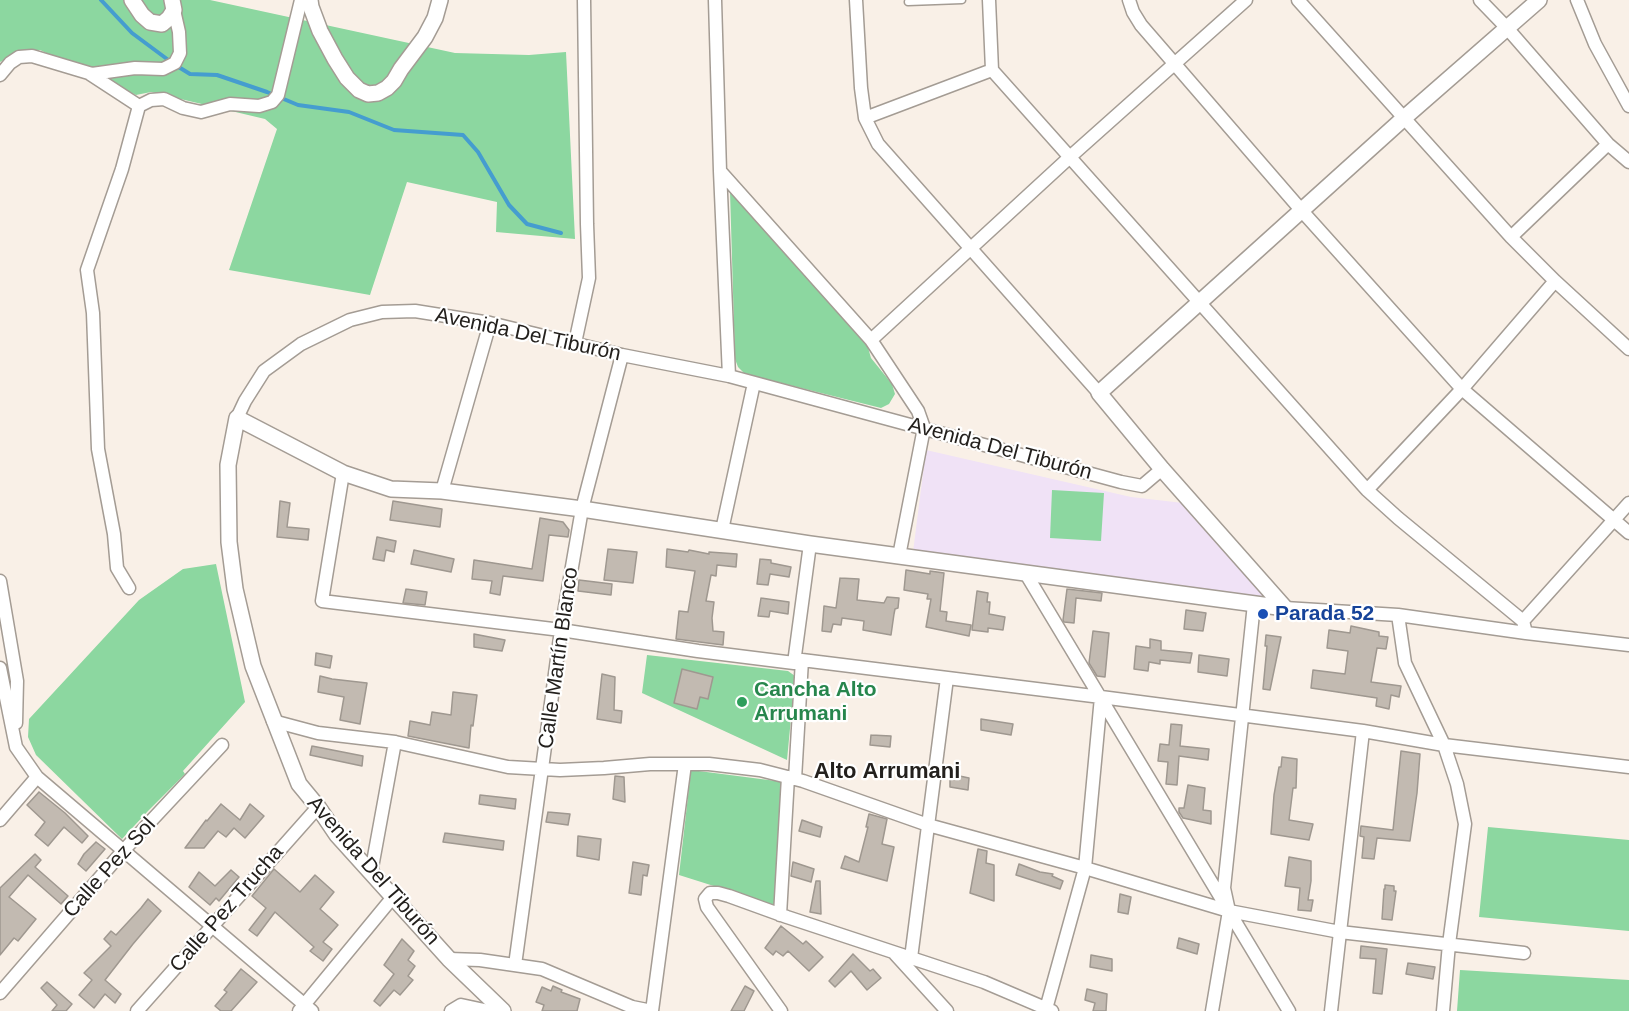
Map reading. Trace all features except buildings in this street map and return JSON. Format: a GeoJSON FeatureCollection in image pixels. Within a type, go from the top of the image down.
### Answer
{"type":"FeatureCollection","features":[{"type":"Feature","properties":{"kind":"street"},"geometry":{"type":"LineString","coordinates":[[132,0],[150,22],[162,24],[169,18],[173,5]]}},
{"type":"Feature","properties":{"kind":"street"},"geometry":{"type":"LineString","coordinates":[[129,588],[117,568],[114,534],[98,449],[93,313],[87,270],[122,169],[139,106],[151,99],[164,99],[183,108],[201,112],[230,104],[259,106],[272,102],[281,87],[301,0]]}},
{"type":"Feature","properties":{"kind":"street"},"geometry":{"type":"LineString","coordinates":[[310,0],[320,32],[335,59],[358,90],[368,94],[378,93],[394,81],[425,36],[435,18],[440,0]]}},
{"type":"Feature","properties":{"kind":"street"},"geometry":{"type":"LineString","coordinates":[[575,343],[589,278],[586,224],[584,0]]}},
{"type":"Feature","properties":{"kind":"street"},"geometry":{"type":"LineString","coordinates":[[715,0],[729,376]]}},
{"type":"Feature","properties":{"kind":"street"},"geometry":{"type":"LineString","coordinates":[[856,0],[865,118],[878,144],[1099,393],[1162,469],[1285,608]]}},
{"type":"Feature","properties":{"kind":"street"},"geometry":{"type":"LineString","coordinates":[[989,0],[992,70],[1367,490],[1525,627]]}},
{"type":"Feature","properties":{"kind":"street"},"geometry":{"type":"LineString","coordinates":[[1129,0],[1141,25],[1302,211],[1462,389],[1629,533]]}},
{"type":"Feature","properties":{"kind":"street"},"geometry":{"type":"LineString","coordinates":[[871,340],[1071,156],[1246,0]]}},
{"type":"Feature","properties":{"kind":"street"},"geometry":{"type":"LineString","coordinates":[[1298,0],[1510,237],[1629,349]]}},
{"type":"Feature","properties":{"kind":"street"},"geometry":{"type":"LineString","coordinates":[[1480,0],[1608,144],[1629,162]]}},
{"type":"Feature","properties":{"kind":"street"},"geometry":{"type":"LineString","coordinates":[[1099,393],[1404,118],[1539,0]]}},
{"type":"Feature","properties":{"kind":"street"},"geometry":{"type":"LineString","coordinates":[[1577,0],[1595,44],[1629,106]]}},
{"type":"Feature","properties":{"kind":"street"},"geometry":{"type":"LineString","coordinates":[[90,74],[135,68],[163,69],[175,63],[180,52],[173,5]]}},
{"type":"Feature","properties":{"kind":"street"},"geometry":{"type":"LineString","coordinates":[[0,75],[10,63],[20,57],[32,56],[90,74],[139,106]]}},
{"type":"Feature","properties":{"kind":"street"},"geometry":{"type":"LineString","coordinates":[[865,118],[992,70]]}},
{"type":"Feature","properties":{"kind":"street"},"geometry":{"type":"LineString","coordinates":[[1510,237],[1608,144]]}},
{"type":"Feature","properties":{"kind":"street"},"geometry":{"type":"LineString","coordinates":[[720,171],[871,340],[918,411],[924,428],[899,556]]}},
{"type":"Feature","properties":{"kind":"street"},"geometry":{"type":"LineString","coordinates":[[1367,490],[1462,389],[1555,281]]}},
{"type":"Feature","properties":{"kind":"street","name":"Avenida Del Tiburón"},"geometry":{"type":"LineString","coordinates":[[502,1011],[449,959],[337,835],[299,784],[273,721],[254,666],[235,588],[229,542],[228,465],[237,418],[264,371],[301,344],[350,320],[382,312],[415,311],[490,323],[622,355],[729,376],[1121,482],[1142,486],[1162,469]]}},
{"type":"Feature","properties":{"kind":"street"},"geometry":{"type":"LineString","coordinates":[[442,491],[490,323]]}},
{"type":"Feature","properties":{"kind":"street","name":"Calle Martín Blanco"},"geometry":{"type":"LineString","coordinates":[[515,965],[561,630],[582,509],[622,355]]}},
{"type":"Feature","properties":{"kind":"street"},"geometry":{"type":"LineString","coordinates":[[722,530],[754,383]]}},
{"type":"Feature","properties":{"kind":"street"},"geometry":{"type":"LineString","coordinates":[[237,418],[343,473],[391,489],[442,491],[582,509],[810,544],[1285,608],[1398,615],[1525,627],[1629,645]]}},
{"type":"Feature","properties":{"kind":"street"},"geometry":{"type":"LineString","coordinates":[[343,473],[322,601],[561,630],[698,651],[1101,697],[1363,731],[1444,745],[1629,767]]}},
{"type":"Feature","properties":{"kind":"street"},"geometry":{"type":"LineString","coordinates":[[1525,627],[1629,503]]}},
{"type":"Feature","properties":{"kind":"street"},"geometry":{"type":"LineString","coordinates":[[780,915],[798,661],[810,544]]}},
{"type":"Feature","properties":{"kind":"street"},"geometry":{"type":"LineString","coordinates":[[1026,574],[1289,1011]]}},
{"type":"Feature","properties":{"kind":"street"},"geometry":{"type":"LineString","coordinates":[[0,581],[17,681],[16,745]]}},
{"type":"Feature","properties":{"kind":"street"},"geometry":{"type":"LineString","coordinates":[[1212,1011],[1229,911],[1224,888],[1254,604]]}},
{"type":"Feature","properties":{"kind":"street"},"geometry":{"type":"LineString","coordinates":[[1398,615],[1405,663],[1444,745],[1457,784],[1465,824],[1449,944],[1443,1011]]}},
{"type":"Feature","properties":{"kind":"street"},"geometry":{"type":"LineString","coordinates":[[0,668],[16,745],[37,777],[212,926],[305,1009],[393,897]]}},
{"type":"Feature","properties":{"kind":"street"},"geometry":{"type":"LineString","coordinates":[[911,958],[947,678]]}},
{"type":"Feature","properties":{"kind":"street"},"geometry":{"type":"LineString","coordinates":[[781,1011],[707,907],[705,899],[710,893],[718,893],[984,982],[1049,1010],[1085,868],[1101,697]]}},
{"type":"Feature","properties":{"kind":"street"},"geometry":{"type":"LineString","coordinates":[[273,721],[318,733],[395,742],[508,767],[593,769],[650,764],[710,764],[760,770],[791,778],[928,825],[1229,911],[1340,932],[1524,953]]}},
{"type":"Feature","properties":{"kind":"street"},"geometry":{"type":"LineString","coordinates":[[1331,1011],[1363,731]]}},
{"type":"Feature","properties":{"kind":"street"},"geometry":{"type":"LineString","coordinates":[[371,873],[395,742]]}},
{"type":"Feature","properties":{"kind":"street","name":"Calle Pez Sol"},"geometry":{"type":"LineString","coordinates":[[0,993],[123,851],[222,745]]}},
{"type":"Feature","properties":{"kind":"street"},"geometry":{"type":"LineString","coordinates":[[449,959],[480,960],[542,969],[634,1009],[652,1011],[685,764]]}},
{"type":"Feature","properties":{"kind":"street"},"geometry":{"type":"LineString","coordinates":[[0,820],[37,777]]}},
{"type":"Feature","properties":{"kind":"street","name":"Calle Pez Trucha"},"geometry":{"type":"LineString","coordinates":[[137,1011],[318,807]]}},
{"type":"Feature","properties":{"kind":"street"},"geometry":{"type":"LineString","coordinates":[[894,953],[946,1011]]}},
{"type":"Feature","properties":{"kind":"street"},"geometry":{"type":"LineString","coordinates":[[451,1011],[461,1005],[489,1011]]}},
{"type":"Feature","properties":{"kind":"lane"},"geometry":{"type":"LineString","coordinates":[[908,2],[962,0]]}},
{"type":"Feature","properties":{"kind":"shaded area"},"geometry":{"type":"Polygon","coordinates":[[[926,450],[1131,497],[1183,503],[1266,598],[913,552],[926,450]]]}},
{"type":"Feature","properties":{"kind":"green space"},"geometry":{"type":"Polygon","coordinates":[[[0,0],[210,0],[455,53],[529,55],[566,52],[575,239],[496,232],[497,202],[407,182],[370,295],[229,270],[277,129],[265,119],[151,92],[136,95],[40,50],[22,51],[0,62],[0,0]]]}},
{"type":"Feature","properties":{"kind":"green space"},"geometry":{"type":"Polygon","coordinates":[[[730,191],[867,344],[871,358],[892,384],[895,394],[889,404],[881,408],[745,374],[738,367],[735,359],[730,191]]]}},
{"type":"Feature","properties":{"kind":"green space"},"geometry":{"type":"Polygon","coordinates":[[[1052,490],[1104,493],[1101,541],[1050,538],[1052,490]]]}},
{"type":"Feature","properties":{"kind":"green space"},"geometry":{"type":"Polygon","coordinates":[[[216,564],[245,702],[183,771],[185,774],[122,839],[36,755],[28,737],[29,719],[139,600],[183,569],[216,564]]]}},
{"type":"Feature","properties":{"kind":"green space"},"geometry":{"type":"Polygon","coordinates":[[[647,655],[788,671],[795,676],[787,760],[642,693],[647,655]]]}},
{"type":"Feature","properties":{"kind":"green space"},"geometry":{"type":"Polygon","coordinates":[[[691,770],[784,782],[774,905],[679,875],[691,770]]]}},
{"type":"Feature","properties":{"kind":"green space"},"geometry":{"type":"Polygon","coordinates":[[[1488,827],[1629,840],[1629,931],[1479,917],[1488,827]]]}},
{"type":"Feature","properties":{"kind":"green space"},"geometry":{"type":"Polygon","coordinates":[[[1460,970],[1629,980],[1629,1011],[1457,1011],[1460,970]]]}},
{"type":"Feature","properties":{"kind":"waterway"},"geometry":{"type":"LineString","coordinates":[[101,0],[132,33],[171,62]]}},
{"type":"Feature","properties":{"kind":"waterway"},"geometry":{"type":"LineString","coordinates":[[177,66],[190,74],[217,75],[298,105],[349,112],[394,130],[463,135],[478,152],[509,205],[527,224],[561,233]]}},
{"type":"Feature","properties":{"kind":"place","name":"Parada 52"},"geometry":{"type":"Point","coordinates":[1263,614]}},
{"type":"Feature","properties":{"kind":"place","name":"Cancha Alto Arrumani"},"geometry":{"type":"Point","coordinates":[742,702]}},
{"type":"Feature","properties":{"kind":"district","name":"Alto Arrumani"},"geometry":{"type":"Point","coordinates":[887,772]}}]}
